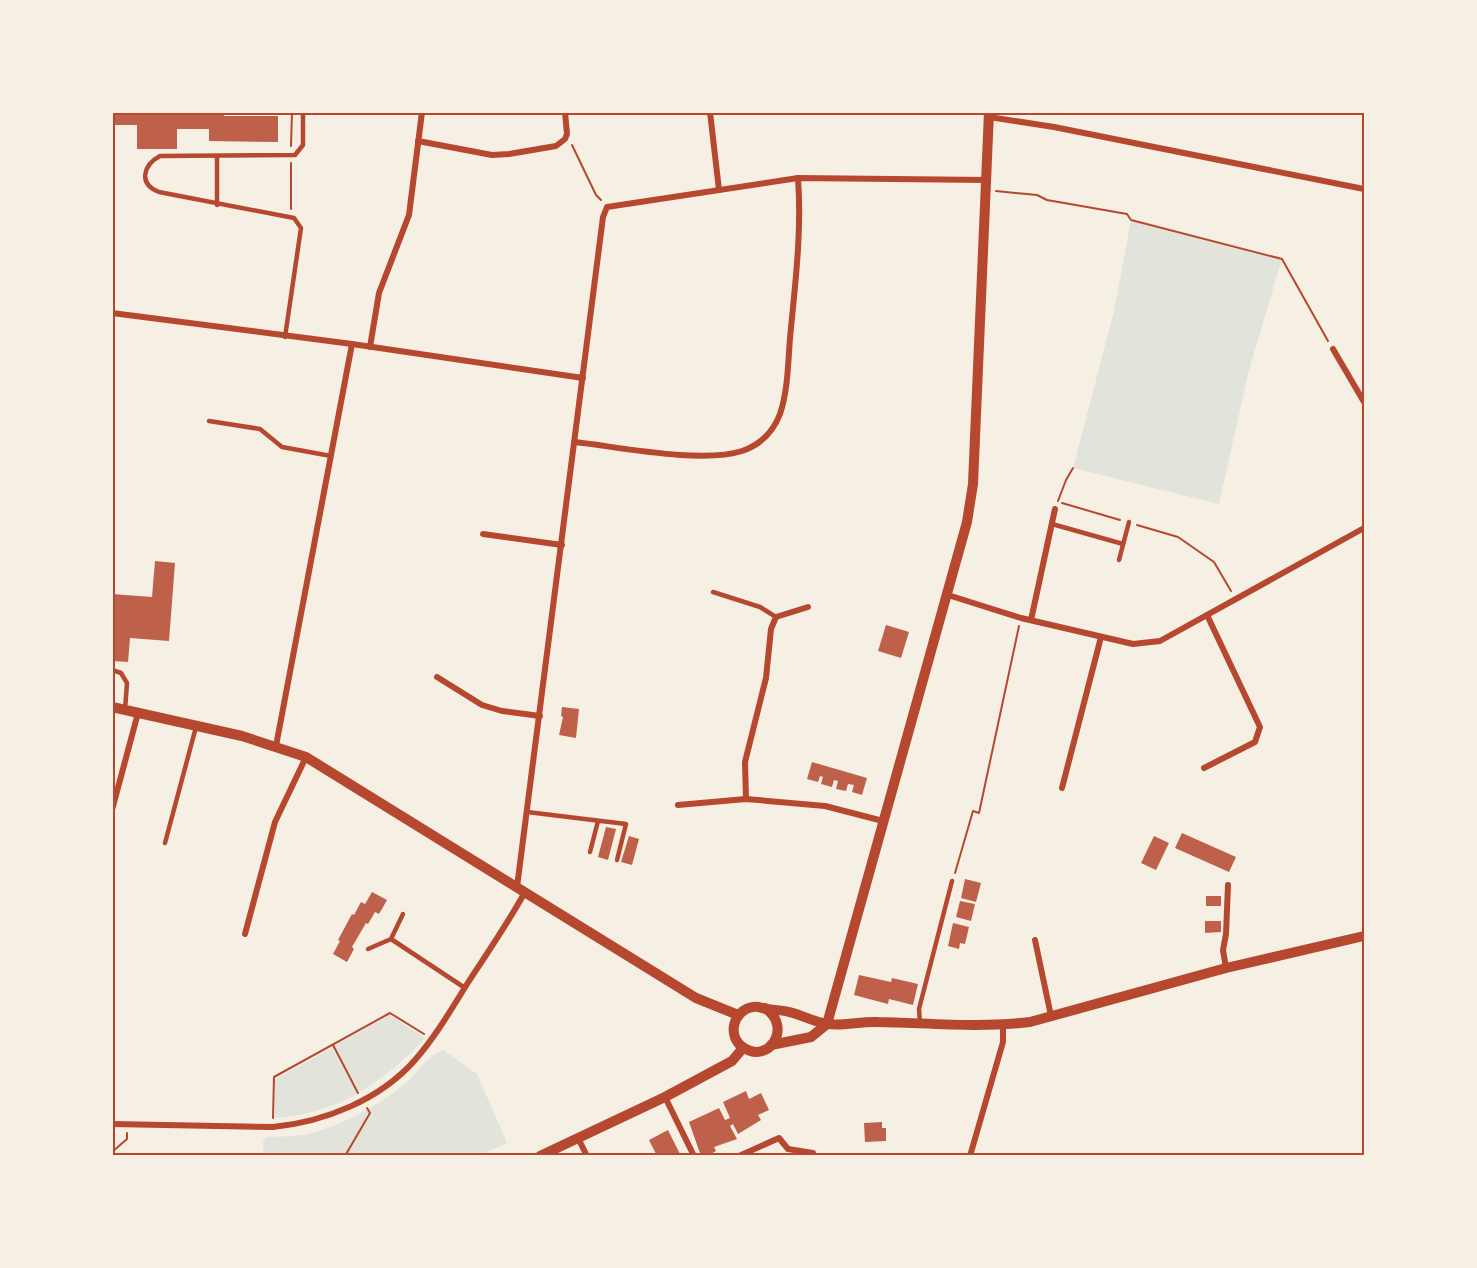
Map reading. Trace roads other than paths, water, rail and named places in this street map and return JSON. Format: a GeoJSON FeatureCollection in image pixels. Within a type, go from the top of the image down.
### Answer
{"type":"FeatureCollection","features":[{"type":"Feature","properties":{"kind":"street"},"geometry":{"type":"LineString","coordinates":[[369,347],[378,294],[408,215],[422,112]]}},
{"type":"Feature","properties":{"kind":"street"},"geometry":{"type":"LineString","coordinates":[[418,141],[501,154],[556,146],[566,139],[565,112]]}},
{"type":"Feature","properties":{"kind":"street"},"geometry":{"type":"LineString","coordinates":[[710,112],[719,190]]}},
{"type":"Feature","properties":{"kind":"street"},"geometry":{"type":"LineString","coordinates":[[1365,189],[989,115],[973,484],[967,522],[948,595],[827,1024],[811,1037],[757,1051],[743,1048],[734,1036],[734,1022],[738,1015],[750,1007],[790,1012],[827,1024],[876,1022],[920,1025],[1003,1025],[1030,1022],[1226,968],[1365,936]]}},
{"type":"Feature","properties":{"kind":"street"},"geometry":{"type":"LineString","coordinates":[[575,442],[723,456],[744,451],[763,440],[779,416],[786,388],[799,240],[798,178]]}},
{"type":"Feature","properties":{"kind":"street"},"geometry":{"type":"LineString","coordinates":[[112,1124],[273,1127],[299,1124],[331,1114],[362,1100],[388,1085],[413,1062],[432,1039],[465,988],[521,890],[527,812],[603,217],[607,207],[798,178],[987,185]]}},
{"type":"Feature","properties":{"kind":"street"},"geometry":{"type":"LineString","coordinates":[[112,313],[352,344],[583,378]]}},
{"type":"Feature","properties":{"kind":"street"},"geometry":{"type":"LineString","coordinates":[[276,746],[352,344]]}},
{"type":"Feature","properties":{"kind":"street"},"geometry":{"type":"LineString","coordinates":[[1332,349],[1365,402]]}},
{"type":"Feature","properties":{"kind":"street"},"geometry":{"type":"LineString","coordinates":[[1031,620],[1057,506]]}},
{"type":"Feature","properties":{"kind":"street"},"geometry":{"type":"LineString","coordinates":[[948,595],[1021,618],[1133,644],[1160,640],[1365,528]]}},
{"type":"Feature","properties":{"kind":"street"},"geometry":{"type":"LineString","coordinates":[[483,534],[562,545]]}},
{"type":"Feature","properties":{"kind":"street"},"geometry":{"type":"LineString","coordinates":[[746,799],[745,762],[766,678],[771,630],[776,617],[808,607]]}},
{"type":"Feature","properties":{"kind":"street"},"geometry":{"type":"LineString","coordinates":[[1204,768],[1255,742],[1260,727],[1207,615]]}},
{"type":"Feature","properties":{"kind":"street"},"geometry":{"type":"LineString","coordinates":[[1062,788],[1101,637]]}},
{"type":"Feature","properties":{"kind":"street"},"geometry":{"type":"LineString","coordinates":[[437,677],[482,705],[502,711],[540,716]]}},
{"type":"Feature","properties":{"kind":"street"},"geometry":{"type":"LineString","coordinates":[[112,707],[196,725],[276,746],[306,757],[696,998],[738,1015]]}},
{"type":"Feature","properties":{"kind":"street"},"geometry":{"type":"LineString","coordinates":[[112,810],[138,713]]}},
{"type":"Feature","properties":{"kind":"street"},"geometry":{"type":"LineString","coordinates":[[245,934],[275,822],[306,757]]}},
{"type":"Feature","properties":{"kind":"street"},"geometry":{"type":"LineString","coordinates":[[678,805],[746,799],[825,806],[884,821]]}},
{"type":"Feature","properties":{"kind":"street"},"geometry":{"type":"LineString","coordinates":[[1226,968],[1223,950],[1228,885]]}},
{"type":"Feature","properties":{"kind":"street"},"geometry":{"type":"LineString","coordinates":[[1035,940],[1051,1016]]}},
{"type":"Feature","properties":{"kind":"street"},"geometry":{"type":"LineString","coordinates":[[765,1008],[776,1018],[778,1025],[776,1040],[771,1046]]}},
{"type":"Feature","properties":{"kind":"street"},"geometry":{"type":"LineString","coordinates":[[970,1155],[1003,1042],[1003,1025]]}},
{"type":"Feature","properties":{"kind":"street"},"geometry":{"type":"LineString","coordinates":[[540,1155],[665,1097],[732,1061],[743,1048]]}},
{"type":"Feature","properties":{"kind":"street"},"geometry":{"type":"LineString","coordinates":[[665,1097],[694,1155]]}},
{"type":"Feature","properties":{"kind":"street"},"geometry":{"type":"LineString","coordinates":[[578,1138],[587,1155]]}},
{"type":"Feature","properties":{"kind":"street"},"geometry":{"type":"LineString","coordinates":[[740,1155],[779,1138],[788,1149],[813,1153]]}},
{"type":"Feature","properties":{"kind":"lane"},"geometry":{"type":"LineString","coordinates":[[285,337],[301,228],[294,218],[159,192],[150,188],[146,182],[146,171],[150,162],[160,156],[295,154],[303,145],[303,112]]}},
{"type":"Feature","properties":{"kind":"lane"},"geometry":{"type":"LineString","coordinates":[[217,156],[217,205]]}},
{"type":"Feature","properties":{"kind":"lane"},"geometry":{"type":"LineString","coordinates":[[209,421],[260,429],[282,447],[331,456]]}},
{"type":"Feature","properties":{"kind":"lane"},"geometry":{"type":"LineString","coordinates":[[1119,560],[1129,522]]}},
{"type":"Feature","properties":{"kind":"lane"},"geometry":{"type":"LineString","coordinates":[[1052,524],[1123,544]]}},
{"type":"Feature","properties":{"kind":"lane"},"geometry":{"type":"LineString","coordinates":[[713,592],[760,607],[776,617]]}},
{"type":"Feature","properties":{"kind":"lane"},"geometry":{"type":"LineString","coordinates":[[112,670],[121,673],[127,683],[125,710]]}},
{"type":"Feature","properties":{"kind":"lane"},"geometry":{"type":"LineString","coordinates":[[165,843],[196,725]]}},
{"type":"Feature","properties":{"kind":"lane"},"geometry":{"type":"LineString","coordinates":[[527,812],[626,824],[616,860]]}},
{"type":"Feature","properties":{"kind":"lane"},"geometry":{"type":"LineString","coordinates":[[590,852],[598,821]]}},
{"type":"Feature","properties":{"kind":"lane"},"geometry":{"type":"LineString","coordinates":[[920,1025],[919,1009],[952,881]]}},
{"type":"Feature","properties":{"kind":"lane"},"geometry":{"type":"LineString","coordinates":[[368,949],[391,939],[404,914]]}},
{"type":"Feature","properties":{"kind":"lane"},"geometry":{"type":"LineString","coordinates":[[391,939],[465,988]]}}]}
